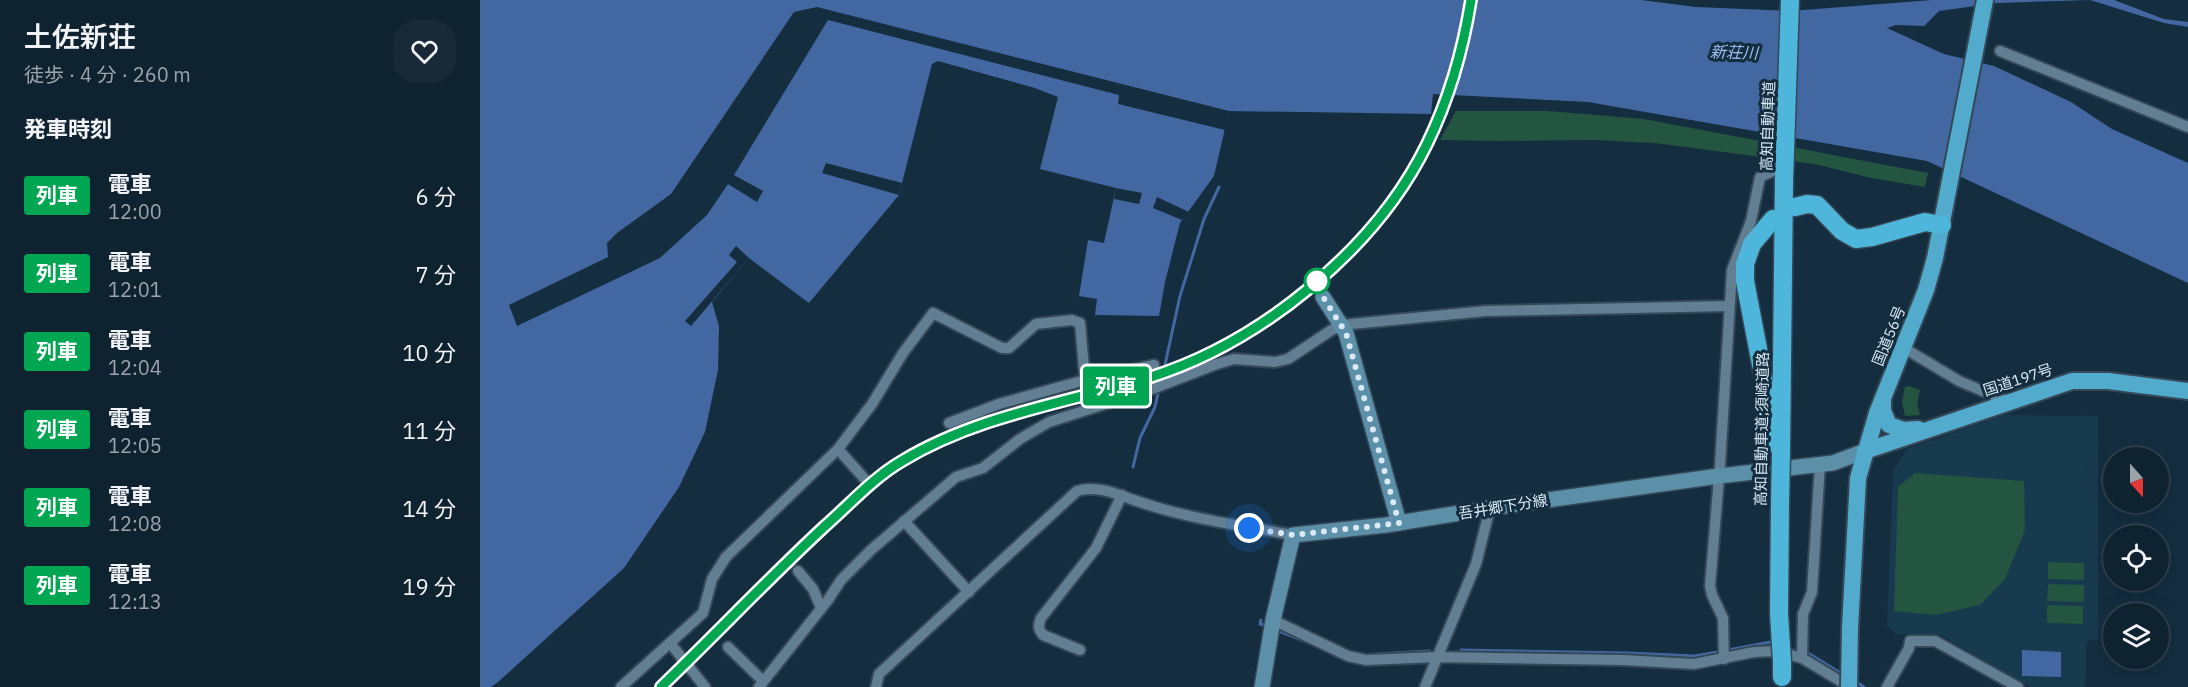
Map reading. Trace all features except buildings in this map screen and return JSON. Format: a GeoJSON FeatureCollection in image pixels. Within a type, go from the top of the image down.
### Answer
{"type":"FeatureCollection","features":[{"type":"Feature","properties":{"kind":"highway","name":"高知自動車道"},"geometry":{"type":"LineString","coordinates":[[1779,176],[1790,0]]}},
{"type":"Feature","properties":{"kind":"highway","name":"国道56号"},"geometry":{"type":"LineString","coordinates":[[1849,687],[1856,496],[1865,451],[1929,282],[1985,0]]}},
{"type":"Feature","properties":{"kind":"highway","name":"高知自動車道;須崎道路"},"geometry":{"type":"LineString","coordinates":[[1775,454],[1779,176]]}},
{"type":"Feature","properties":{"kind":"highway"},"geometry":{"type":"LineString","coordinates":[[1795,207],[1806,204],[1817,205],[1842,231],[1856,239],[1872,237],[1925,222],[1942,225]]}},
{"type":"Feature","properties":{"kind":"highway"},"geometry":{"type":"LineString","coordinates":[[1773,219],[1752,244],[1745,264],[1745,272],[1775,454],[1782,669]]}},
{"type":"Feature","properties":{"kind":"highway","name":"国道197号"},"geometry":{"type":"LineString","coordinates":[[1865,451],[2062,384],[2083,380],[2188,391]]}},
{"type":"Feature","properties":{"kind":"highway"},"geometry":{"type":"LineString","coordinates":[[1883,400],[1887,422],[1898,429],[1911,430],[1942,424]]}},
{"type":"Feature","properties":{"kind":"main road"},"geometry":{"type":"LineString","coordinates":[[1323,297],[1346,333],[1399,523]]}},
{"type":"Feature","properties":{"kind":"main road","name":"吾井郷下分線"},"geometry":{"type":"LineString","coordinates":[[1293,535],[1399,523],[1490,507],[1719,476],[1833,463],[1865,451]]}},
{"type":"Feature","properties":{"kind":"main road"},"geometry":{"type":"LineString","coordinates":[[1262,687],[1273,620],[1293,535]]}},
{"type":"Feature","properties":{"kind":"street"},"geometry":{"type":"LineString","coordinates":[[2000,51],[2188,127]]}},
{"type":"Feature","properties":{"kind":"street"},"geometry":{"type":"LineString","coordinates":[[1724,659],[1723,618],[1710,586],[1732,270],[1750,221],[1760,177],[1779,176]]}},
{"type":"Feature","properties":{"kind":"street"},"geometry":{"type":"LineString","coordinates":[[949,423],[999,404],[1085,380],[1139,380],[1152,389],[1234,359],[1275,362],[1288,359],[1341,325],[1486,311],[1729,306]]}},
{"type":"Feature","properties":{"kind":"street"},"geometry":{"type":"LineString","coordinates":[[621,687],[703,613],[712,579],[726,557],[837,448],[872,404],[903,353],[933,313],[1002,348],[1009,348],[1036,324],[1072,320],[1080,323],[1085,380]]}},
{"type":"Feature","properties":{"kind":"street"},"geometry":{"type":"LineString","coordinates":[[1904,348],[1959,381],[2009,402]]}},
{"type":"Feature","properties":{"kind":"street"},"geometry":{"type":"LineString","coordinates":[[728,647],[760,684],[841,580],[904,521],[956,477],[983,468],[1020,439],[1049,422],[1139,380],[1154,365]]}},
{"type":"Feature","properties":{"kind":"street"},"geometry":{"type":"LineString","coordinates":[[837,448],[870,485]]}},
{"type":"Feature","properties":{"kind":"street"},"geometry":{"type":"LineString","coordinates":[[1802,658],[1803,614],[1812,592],[1820,464]]}},
{"type":"Feature","properties":{"kind":"street"},"geometry":{"type":"LineString","coordinates":[[876,687],[879,674],[1077,491],[1091,488],[1122,495],[1184,515],[1293,535]]}},
{"type":"Feature","properties":{"kind":"street"},"geometry":{"type":"LineString","coordinates":[[1080,650],[1043,635],[1038,625],[1041,618],[1096,548],[1122,495]]}},
{"type":"Feature","properties":{"kind":"street"},"geometry":{"type":"LineString","coordinates":[[1425,687],[1476,564],[1490,507]]}},
{"type":"Feature","properties":{"kind":"street"},"geometry":{"type":"LineString","coordinates":[[904,521],[969,592]]}},
{"type":"Feature","properties":{"kind":"street"},"geometry":{"type":"LineString","coordinates":[[798,571],[813,589],[821,608]]}},
{"type":"Feature","properties":{"kind":"street"},"geometry":{"type":"LineString","coordinates":[[1273,620],[1357,658],[1372,660],[1437,657],[1623,660],[1694,664],[1754,652],[1775,651],[1802,658],[1849,687]]}},
{"type":"Feature","properties":{"kind":"street"},"geometry":{"type":"LineString","coordinates":[[1887,687],[1909,648],[1910,641],[1935,641],[2018,687]]}},
{"type":"Feature","properties":{"kind":"street"},"geometry":{"type":"LineString","coordinates":[[670,643],[705,687]]}},
{"type":"Feature","properties":{"kind":"shaded area"},"geometry":{"type":"Polygon","coordinates":[[[2004,415],[2098,416],[2098,640],[2087,641],[2085,687],[2031,687],[1941,635],[1896,634],[1887,626],[1893,471],[1907,449],[2004,415]]]}},
{"type":"Feature","properties":{"kind":"green space"},"geometry":{"type":"Polygon","coordinates":[[[1456,111],[1548,111],[1644,119],[1928,173],[1925,187],[1871,178],[1815,164],[1655,143],[1594,140],[1440,140],[1456,111]]]}},
{"type":"Feature","properties":{"kind":"green space"},"geometry":{"type":"Polygon","coordinates":[[[1905,387],[1920,390],[1917,404],[1920,415],[1905,416],[1902,402],[1905,387]]]}},
{"type":"Feature","properties":{"kind":"green space"},"geometry":{"type":"Polygon","coordinates":[[[1915,473],[2024,481],[2025,530],[2005,579],[1980,605],[1936,615],[1894,611],[1898,487],[1915,473]]]}},
{"type":"Feature","properties":{"kind":"green space"},"geometry":{"type":"Polygon","coordinates":[[[2048,562],[2084,563],[2084,580],[2048,579],[2048,562]]]}},
{"type":"Feature","properties":{"kind":"green space"},"geometry":{"type":"Polygon","coordinates":[[[2048,584],[2084,585],[2084,602],[2047,601],[2048,584]]]}},
{"type":"Feature","properties":{"kind":"green space"},"geometry":{"type":"Polygon","coordinates":[[[2047,605],[2083,606],[2083,624],[2047,623],[2047,605]]]}},
{"type":"Feature","properties":{"kind":"water","name":"新荘川"},"geometry":{"type":"Polygon","coordinates":[[[480,0],[1641,0],[1696,7],[1791,11],[1932,0],[2090,0],[1997,3],[1939,11],[1924,26],[1896,25],[1887,28],[1944,54],[1994,66],[2071,102],[2112,129],[2188,163],[2188,283],[1927,161],[1588,102],[1433,94],[1431,114],[1229,111],[1214,176],[1180,223],[1159,316],[1095,315],[1097,299],[1079,296],[1088,240],[1104,243],[1116,188],[1040,169],[1058,97],[1035,88],[938,61],[932,64],[899,195],[809,303],[749,258],[712,302],[719,326],[718,370],[705,432],[679,487],[624,568],[498,682],[491,687],[480,687],[480,0]]]}},
{"type":"Feature","properties":{"kind":"water"},"geometry":{"type":"Polygon","coordinates":[[[2090,0],[2114,0],[2164,19],[2188,22],[2188,27],[2164,23],[2090,0]]]}},
{"type":"Feature","properties":{"kind":"water"},"geometry":{"type":"Polygon","coordinates":[[[2022,650],[2061,652],[2061,677],[2022,676],[2022,650]]]}},
{"type":"Feature","properties":{"kind":"pier"},"geometry":{"type":"Polygon","coordinates":[[[817,7],[1229,111],[1225,130],[1118,104],[1119,95],[828,20],[734,175],[763,191],[757,202],[728,184],[707,215],[660,258],[517,326],[509,305],[608,257],[607,243],[617,233],[671,194],[794,12],[817,7]]]}},
{"type":"Feature","properties":{"kind":"pier"},"geometry":{"type":"Polygon","coordinates":[[[826,163],[902,183],[899,195],[822,173],[826,163]]]}},
{"type":"Feature","properties":{"kind":"pier"},"geometry":{"type":"Polygon","coordinates":[[[1116,188],[1142,193],[1139,204],[1114,199],[1116,188]]]}},
{"type":"Feature","properties":{"kind":"pier"},"geometry":{"type":"Polygon","coordinates":[[[1157,197],[1189,212],[1182,220],[1153,208],[1157,197]]]}},
{"type":"Feature","properties":{"kind":"pier"},"geometry":{"type":"Polygon","coordinates":[[[736,246],[749,258],[691,326],[685,321],[737,262],[729,255],[736,246]]]}},
{"type":"Feature","properties":{"kind":"waterway"},"geometry":{"type":"LineString","coordinates":[[1161,383],[1180,296],[1204,219],[1219,187]]}},
{"type":"Feature","properties":{"kind":"waterway"},"geometry":{"type":"LineString","coordinates":[[1133,467],[1140,438],[1155,407],[1159,389]]}},
{"type":"Feature","properties":{"kind":"waterway"},"geometry":{"type":"LineString","coordinates":[[1261,620],[1260,624],[1265,625]]}},
{"type":"Feature","properties":{"kind":"waterway"},"geometry":{"type":"LineString","coordinates":[[1279,631],[1312,644]]}},
{"type":"Feature","properties":{"kind":"waterway"},"geometry":{"type":"LineString","coordinates":[[1728,650],[1776,641]]}},
{"type":"Feature","properties":{"kind":"waterway"},"geometry":{"type":"LineString","coordinates":[[1461,650],[1694,656],[1718,652]]}},
{"type":"Feature","properties":{"kind":"waterway"},"geometry":{"type":"LineString","coordinates":[[1377,654],[1429,651]]}},
{"type":"Feature","properties":{"kind":"waterway"},"geometry":{"type":"LineString","coordinates":[[1808,653],[1844,675]]}},
{"type":"Feature","properties":{"kind":"waterway"},"geometry":{"type":"LineString","coordinates":[[1855,681],[1864,687]]}},
{"type":"Feature","properties":{"kind":"tunnel"},"geometry":{"type":"LineString","coordinates":[[1139,375],[1139,385]]}},
{"type":"Feature","properties":{"kind":"railway"},"geometry":{"type":"LineString","coordinates":[[661,687],[825,526],[872,483],[902,461],[931,445],[992,421],[1151,377],[1192,361],[1233,341],[1273,316],[1311,287],[1346,255],[1378,220],[1405,183],[1427,144],[1454,74],[1471,0]]}},
{"type":"Feature","properties":{"kind":"train","name":"列車"},"geometry":{"type":"LineString","coordinates":[[661,687],[780,569],[870,485],[900,462],[938,442],[981,424],[1134,382],[1176,368],[1242,337],[1291,304],[1362,237],[1387,207],[1412,169],[1443,108],[1459,57],[1471,0]]}},
{"type":"Feature","properties":{"kind":"route"},"geometry":{"type":"LineString","coordinates":[[1249,528],[1293,535],[1399,523],[1346,333],[1323,297],[1317,281]]}}]}
